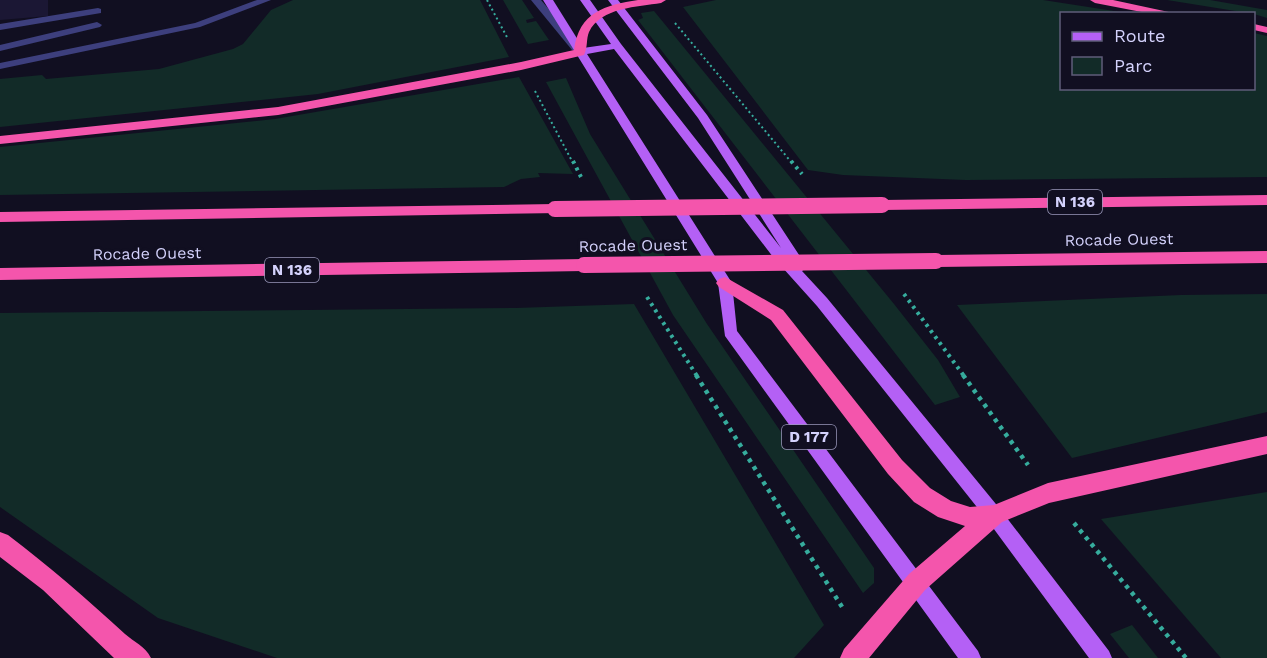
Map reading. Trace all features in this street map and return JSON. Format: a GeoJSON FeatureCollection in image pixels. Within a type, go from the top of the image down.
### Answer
{"type":"FeatureCollection","features":[{"type":"Feature","properties":{"kind":"highway"},"geometry":{"type":"LineString","coordinates":[[0,140],[278,111],[521,66],[580,52],[583,33],[597,17],[616,4],[661,0]]}},
{"type":"Feature","properties":{"kind":"highway"},"geometry":{"type":"LineString","coordinates":[[1095,0],[1162,12]]}},
{"type":"Feature","properties":{"kind":"highway","name":"N 136"},"geometry":{"type":"LineString","coordinates":[[0,218],[1267,200]]}},
{"type":"Feature","properties":{"kind":"highway","name":"Rocade Ouest"},"geometry":{"type":"LineString","coordinates":[[0,274],[1267,256]]}},
{"type":"Feature","properties":{"kind":"highway"},"geometry":{"type":"LineString","coordinates":[[725,283],[777,315],[895,467],[922,495],[946,510],[970,517],[994,515],[1048,493],[1267,445]]}},
{"type":"Feature","properties":{"kind":"highway"},"geometry":{"type":"LineString","coordinates":[[859,651],[917,582],[994,515]]}},
{"type":"Feature","properties":{"kind":"highway"},"geometry":{"type":"LineString","coordinates":[[0,543],[51,582],[123,649],[138,658]]}},
{"type":"Feature","properties":{"kind":"main road","name":"D 177"},"geometry":{"type":"LineString","coordinates":[[548,0],[725,283],[730,332],[971,658]]}},
{"type":"Feature","properties":{"kind":"main road"},"geometry":{"type":"LineString","coordinates":[[585,0],[617,46],[778,254],[822,302],[994,515],[1102,658]]}},
{"type":"Feature","properties":{"kind":"main road"},"geometry":{"type":"LineString","coordinates":[[616,4],[703,117],[822,302]]}},
{"type":"Feature","properties":{"kind":"main road"},"geometry":{"type":"LineString","coordinates":[[580,52],[617,46]]}},
{"type":"Feature","properties":{"kind":"lane"},"geometry":{"type":"LineString","coordinates":[[98,0],[102,30]]}},
{"type":"Feature","properties":{"kind":"lane"},"geometry":{"type":"LineString","coordinates":[[0,66],[197,25],[266,0]]}},
{"type":"Feature","properties":{"kind":"lane"},"geometry":{"type":"LineString","coordinates":[[536,0],[580,52]]}},
{"type":"Feature","properties":{"kind":"lane"},"geometry":{"type":"LineString","coordinates":[[0,27],[98,11]]}},
{"type":"Feature","properties":{"kind":"lane"},"geometry":{"type":"LineString","coordinates":[[0,48],[102,30],[120,37],[150,35]]}},
{"type":"Feature","properties":{"kind":"path"},"geometry":{"type":"LineString","coordinates":[[488,0],[582,178]]}},
{"type":"Feature","properties":{"kind":"path"},"geometry":{"type":"LineString","coordinates":[[642,289],[859,651]]}},
{"type":"Feature","properties":{"kind":"path"},"geometry":{"type":"LineString","coordinates":[[1108,563],[1186,658]]}},
{"type":"Feature","properties":{"kind":"green space"},"geometry":{"type":"Polygon","coordinates":[[[293,0],[480,0],[509,57],[318,94],[0,127],[0,79],[42,75],[46,79],[159,69],[233,49],[243,44],[271,10],[293,0]]]}},
{"type":"Feature","properties":{"kind":"green space"},"geometry":{"type":"Polygon","coordinates":[[[503,0],[522,0],[534,18],[526,20],[527,23],[536,21],[549,40],[528,44],[503,0]]]}},
{"type":"Feature","properties":{"kind":"green space"},"geometry":{"type":"Polygon","coordinates":[[[716,0],[1043,0],[1121,12],[1060,12],[1060,90],[1255,90],[1255,33],[1267,36],[1267,177],[966,180],[843,175],[808,170],[683,7],[716,0]]]}},
{"type":"Feature","properties":{"kind":"green space"},"geometry":{"type":"Polygon","coordinates":[[[1167,0],[1210,0],[1267,10],[1267,18],[1255,14],[1255,12],[1242,12],[1167,0]]]}},
{"type":"Feature","properties":{"kind":"green space"},"geometry":{"type":"Polygon","coordinates":[[[654,11],[894,304],[938,360],[960,397],[935,405],[638,20],[643,18],[641,13],[654,11]]]}},
{"type":"Feature","properties":{"kind":"green space"},"geometry":{"type":"Polygon","coordinates":[[[519,77],[573,174],[538,173],[540,177],[521,179],[504,187],[0,195],[0,147],[275,119],[519,77]]]}},
{"type":"Feature","properties":{"kind":"green space"},"geometry":{"type":"Polygon","coordinates":[[[566,78],[590,134],[707,324],[874,568],[874,583],[863,593],[673,315],[546,82],[566,78]]]}},
{"type":"Feature","properties":{"kind":"green space"},"geometry":{"type":"Polygon","coordinates":[[[1267,294],[1267,412],[1072,458],[957,305],[1181,295],[1267,294]]]}},
{"type":"Feature","properties":{"kind":"green space"},"geometry":{"type":"Polygon","coordinates":[[[634,304],[824,625],[794,658],[277,658],[158,618],[0,507],[0,313],[516,308],[634,304]]]}},
{"type":"Feature","properties":{"kind":"green space"},"geometry":{"type":"Polygon","coordinates":[[[1267,492],[1267,658],[1221,658],[1101,519],[1267,492]]]}},
{"type":"Feature","properties":{"kind":"green space"},"geometry":{"type":"Polygon","coordinates":[[[1132,625],[1158,658],[1129,658],[1110,634],[1132,625]]]}}]}
